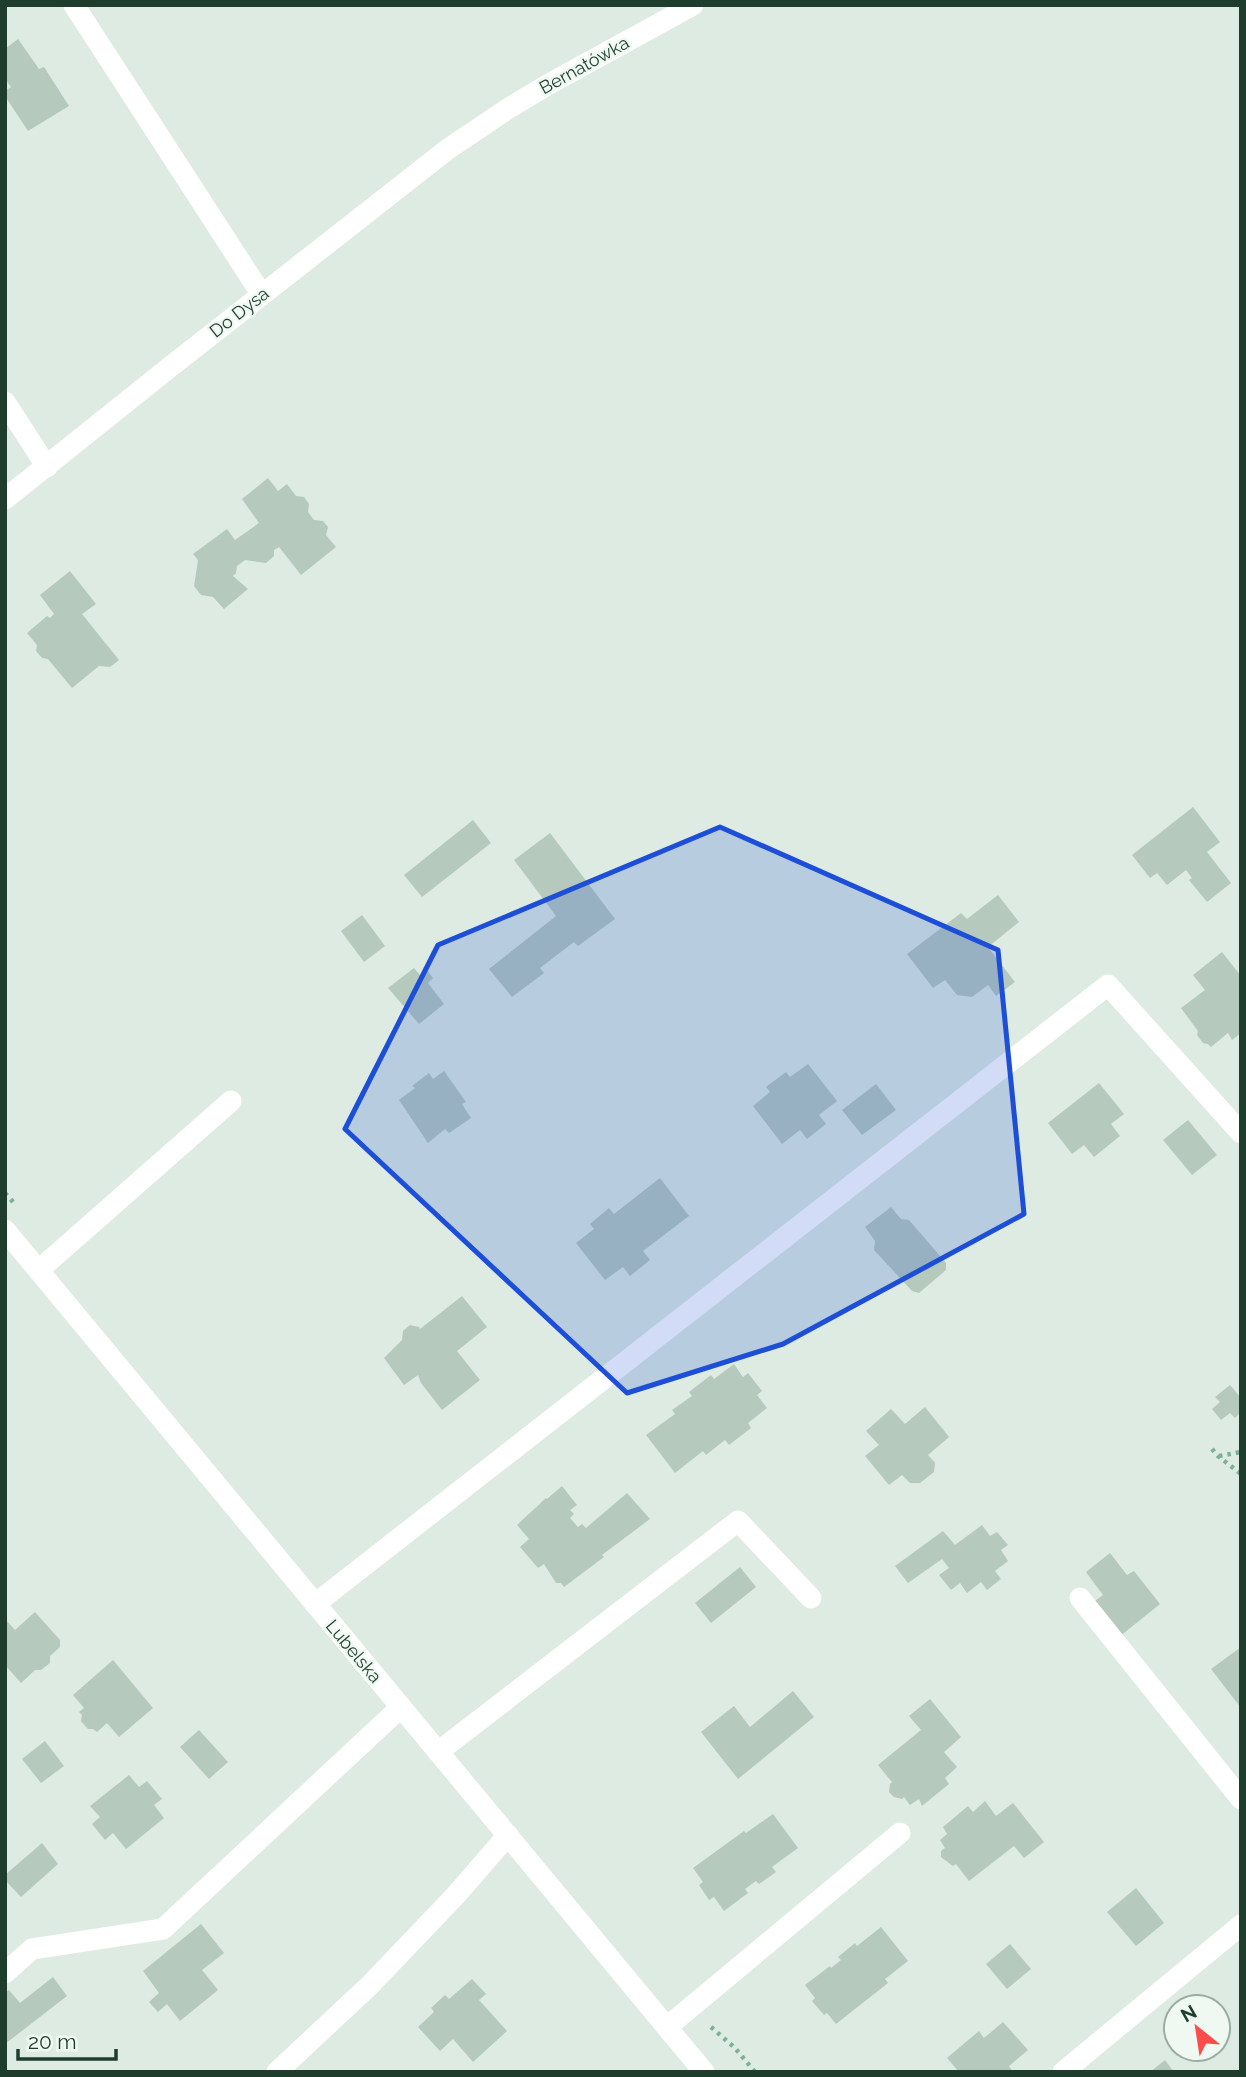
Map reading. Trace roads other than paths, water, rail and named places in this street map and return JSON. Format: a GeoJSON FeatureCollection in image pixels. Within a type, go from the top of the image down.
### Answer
{"type":"FeatureCollection","features":[{"type":"Feature","properties":{"kind":"street"},"geometry":{"type":"LineString","coordinates":[[74,5],[262,295]]}},
{"type":"Feature","properties":{"kind":"street","name":"Bernatówka"},"geometry":{"type":"LineString","coordinates":[[477,129],[549,85],[693,5]]}},
{"type":"Feature","properties":{"kind":"street","name":"Do Dysa"},"geometry":{"type":"LineString","coordinates":[[5,499],[418,172],[477,129]]}},
{"type":"Feature","properties":{"kind":"street"},"geometry":{"type":"LineString","coordinates":[[5,402],[47,467]]}},
{"type":"Feature","properties":{"kind":"street"},"geometry":{"type":"LineString","coordinates":[[315,1604],[1108,985],[1241,1133]]}},
{"type":"Feature","properties":{"kind":"street"},"geometry":{"type":"LineString","coordinates":[[39,1270],[230,1101]]}},
{"type":"Feature","properties":{"kind":"street","name":"Lubelska"},"geometry":{"type":"LineString","coordinates":[[5,1230],[705,2072]]}},
{"type":"Feature","properties":{"kind":"street"},"geometry":{"type":"LineString","coordinates":[[438,1752],[738,1521],[811,1598]]}},
{"type":"Feature","properties":{"kind":"street"},"geometry":{"type":"LineString","coordinates":[[1080,1598],[1241,1799]]}},
{"type":"Feature","properties":{"kind":"street"},"geometry":{"type":"LineString","coordinates":[[5,1973],[32,1949],[163,1929],[401,1707]]}},
{"type":"Feature","properties":{"kind":"street"},"geometry":{"type":"LineString","coordinates":[[667,2027],[900,1833]]}},
{"type":"Feature","properties":{"kind":"street"},"geometry":{"type":"LineString","coordinates":[[277,2072],[370,1986],[508,1835]]}},
{"type":"Feature","properties":{"kind":"street"},"geometry":{"type":"LineString","coordinates":[[1063,2072],[1241,1925]]}}]}
